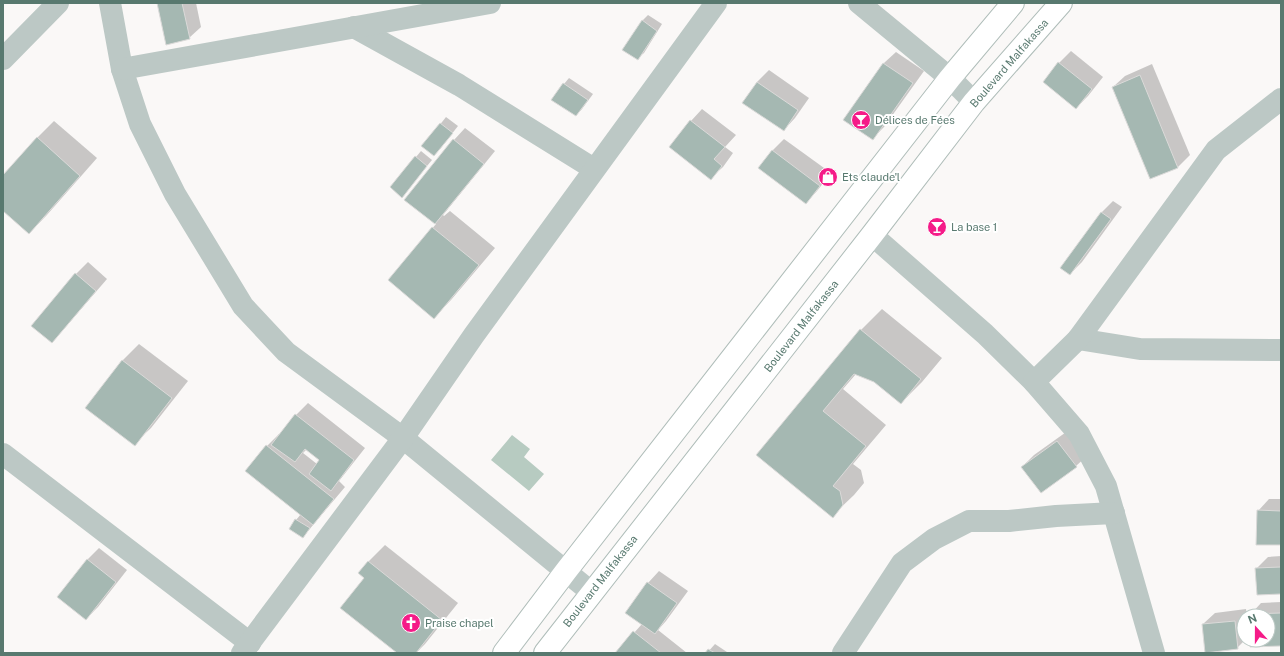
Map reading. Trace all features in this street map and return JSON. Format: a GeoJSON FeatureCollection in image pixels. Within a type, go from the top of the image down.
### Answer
{"type":"FeatureCollection","features":[{"type":"Feature","properties":{"kind":"main road"},"geometry":{"type":"LineString","coordinates":[[504,653],[566,571],[950,78],[1013,3]]}},
{"type":"Feature","properties":{"kind":"main road","name":"Boulevard Malfakassa"},"geometry":{"type":"LineString","coordinates":[[545,653],[591,592],[872,235],[974,102],[1061,3]]}},
{"type":"Feature","properties":{"kind":"street"},"geometry":{"type":"LineString","coordinates":[[3,59],[58,3]]}},
{"type":"Feature","properties":{"kind":"street"},"geometry":{"type":"LineString","coordinates":[[110,3],[122,69],[140,124],[172,186],[243,306],[286,352],[403,438],[591,592]]}},
{"type":"Feature","properties":{"kind":"street"},"geometry":{"type":"LineString","coordinates":[[122,69],[490,3]]}},
{"type":"Feature","properties":{"kind":"street"},"geometry":{"type":"LineString","coordinates":[[3,454],[246,648],[403,438],[474,335],[716,3]]}},
{"type":"Feature","properties":{"kind":"street"},"geometry":{"type":"LineString","coordinates":[[858,3],[950,78],[974,102]]}},
{"type":"Feature","properties":{"kind":"street"},"geometry":{"type":"LineString","coordinates":[[354,27],[459,85],[594,169]]}},
{"type":"Feature","properties":{"kind":"street"},"geometry":{"type":"LineString","coordinates":[[1034,382],[1078,338],[1216,150],[1281,99]]}},
{"type":"Feature","properties":{"kind":"street"},"geometry":{"type":"LineString","coordinates":[[872,235],[985,334],[1034,382],[1079,434],[1106,486],[1154,653]]}},
{"type":"Feature","properties":{"kind":"street"},"geometry":{"type":"LineString","coordinates":[[1078,338],[1140,349],[1281,350]]}},
{"type":"Feature","properties":{"kind":"street"},"geometry":{"type":"LineString","coordinates":[[843,653],[902,562],[934,538],[969,521],[1009,521],[1056,516],[1114,513]]}},
{"type":"Feature","properties":{"kind":"shaded area"},"geometry":{"type":"Polygon","coordinates":[[[512,435],[530,449],[524,457],[544,474],[529,491],[491,460],[512,435]]]}},
{"type":"Feature","properties":{"kind":"building"},"geometry":{"type":"Polygon","coordinates":[[[157,3],[182,3],[190,39],[166,45],[157,3]]]}},
{"type":"Feature","properties":{"kind":"building"},"geometry":{"type":"Polygon","coordinates":[[[642,20],[657,31],[638,60],[622,50],[642,20]]]}},
{"type":"Feature","properties":{"kind":"building"},"geometry":{"type":"Polygon","coordinates":[[[1058,62],[1092,89],[1076,109],[1043,82],[1058,62]]]}},
{"type":"Feature","properties":{"kind":"building"},"geometry":{"type":"Polygon","coordinates":[[[883,63],[913,83],[873,140],[843,120],[883,63]]]}},
{"type":"Feature","properties":{"kind":"building"},"geometry":{"type":"Polygon","coordinates":[[[1140,75],[1178,168],[1150,179],[1112,87],[1140,75]]]}},
{"type":"Feature","properties":{"kind":"building"},"geometry":{"type":"Polygon","coordinates":[[[757,82],[798,110],[784,131],[742,103],[757,82]]]}},
{"type":"Feature","properties":{"kind":"building"},"geometry":{"type":"Polygon","coordinates":[[[563,83],[588,100],[576,116],[551,100],[563,83]]]}},
{"type":"Feature","properties":{"kind":"building"},"geometry":{"type":"Polygon","coordinates":[[[690,120],[725,147],[714,159],[722,166],[711,180],[669,147],[690,120]]]}},
{"type":"Feature","properties":{"kind":"building"},"geometry":{"type":"Polygon","coordinates":[[[440,123],[453,133],[434,156],[421,146],[440,123]]]}},
{"type":"Feature","properties":{"kind":"building"},"geometry":{"type":"Polygon","coordinates":[[[37,137],[80,176],[29,234],[3,211],[3,175],[37,137]]]}},
{"type":"Feature","properties":{"kind":"building"},"geometry":{"type":"Polygon","coordinates":[[[453,139],[484,164],[435,224],[404,200],[453,139]]]}},
{"type":"Feature","properties":{"kind":"building"},"geometry":{"type":"Polygon","coordinates":[[[772,150],[820,186],[806,204],[758,168],[772,150]]]}},
{"type":"Feature","properties":{"kind":"building"},"geometry":{"type":"Polygon","coordinates":[[[415,156],[427,166],[402,198],[390,187],[415,156]]]}},
{"type":"Feature","properties":{"kind":"building"},"geometry":{"type":"Polygon","coordinates":[[[1101,212],[1111,219],[1070,275],[1060,268],[1101,212]]]}},
{"type":"Feature","properties":{"kind":"building"},"geometry":{"type":"Polygon","coordinates":[[[432,227],[479,265],[434,319],[388,280],[432,227]]]}},
{"type":"Feature","properties":{"kind":"building"},"geometry":{"type":"Polygon","coordinates":[[[75,273],[96,291],[52,343],[31,326],[75,273]]]}},
{"type":"Feature","properties":{"kind":"building"},"geometry":{"type":"Polygon","coordinates":[[[860,329],[921,379],[901,404],[874,382],[854,374],[823,411],[866,446],[833,486],[840,491],[843,505],[833,518],[756,455],[860,329]]]}},
{"type":"Feature","properties":{"kind":"building"},"geometry":{"type":"Polygon","coordinates":[[[122,360],[172,398],[135,446],[85,408],[122,360]]]}},
{"type":"Feature","properties":{"kind":"building"},"geometry":{"type":"Polygon","coordinates":[[[295,414],[354,460],[331,491],[309,474],[319,460],[305,449],[295,462],[271,445],[295,414]]]}},
{"type":"Feature","properties":{"kind":"building"},"geometry":{"type":"Polygon","coordinates":[[[1057,441],[1077,467],[1041,493],[1021,467],[1057,441]]]}},
{"type":"Feature","properties":{"kind":"building"},"geometry":{"type":"Polygon","coordinates":[[[266,445],[334,499],[313,525],[245,471],[266,445]]]}},
{"type":"Feature","properties":{"kind":"building"},"geometry":{"type":"Polygon","coordinates":[[[1257,510],[1281,511],[1281,545],[1256,545],[1257,510]]]}},
{"type":"Feature","properties":{"kind":"building"},"geometry":{"type":"Polygon","coordinates":[[[295,519],[310,528],[303,538],[289,529],[295,519]]]}},
{"type":"Feature","properties":{"kind":"building"},"geometry":{"type":"Polygon","coordinates":[[[87,559],[116,582],[86,620],[57,597],[87,559]]]}},
{"type":"Feature","properties":{"kind":"building"},"geometry":{"type":"Polygon","coordinates":[[[368,561],[442,620],[416,653],[397,653],[340,608],[364,578],[358,573],[368,561]]]}},
{"type":"Feature","properties":{"kind":"building"},"geometry":{"type":"Polygon","coordinates":[[[1281,567],[1281,594],[1257,595],[1255,568],[1281,567]]]}},
{"type":"Feature","properties":{"kind":"building"},"geometry":{"type":"Polygon","coordinates":[[[647,582],[677,603],[655,634],[625,613],[647,582]]]}},
{"type":"Feature","properties":{"kind":"building"},"geometry":{"type":"Polygon","coordinates":[[[1276,613],[1281,613],[1281,646],[1276,646],[1276,613]]]}},
{"type":"Feature","properties":{"kind":"building"},"geometry":{"type":"Polygon","coordinates":[[[1235,621],[1236,648],[1238,649],[1205,653],[1202,624],[1235,621]]]}},
{"type":"Feature","properties":{"kind":"building"},"geometry":{"type":"Polygon","coordinates":[[[633,631],[661,653],[615,653],[633,631]]]}},
{"type":"Feature","properties":{"kind":"building"},"geometry":{"type":"Polygon","coordinates":[[[708,649],[715,653],[705,653],[708,649]]]}},
{"type":"Feature","properties":{"kind":"place","name":"Délices de Fées"},"geometry":{"type":"Point","coordinates":[861,120]}},
{"type":"Feature","properties":{"kind":"place","name":"Ets claude'l"},"geometry":{"type":"Point","coordinates":[828,177]}},
{"type":"Feature","properties":{"kind":"place","name":"La base 1"},"geometry":{"type":"Point","coordinates":[937,227]}},
{"type":"Feature","properties":{"kind":"place","name":"Praise chapel"},"geometry":{"type":"Point","coordinates":[411,623]}}]}
